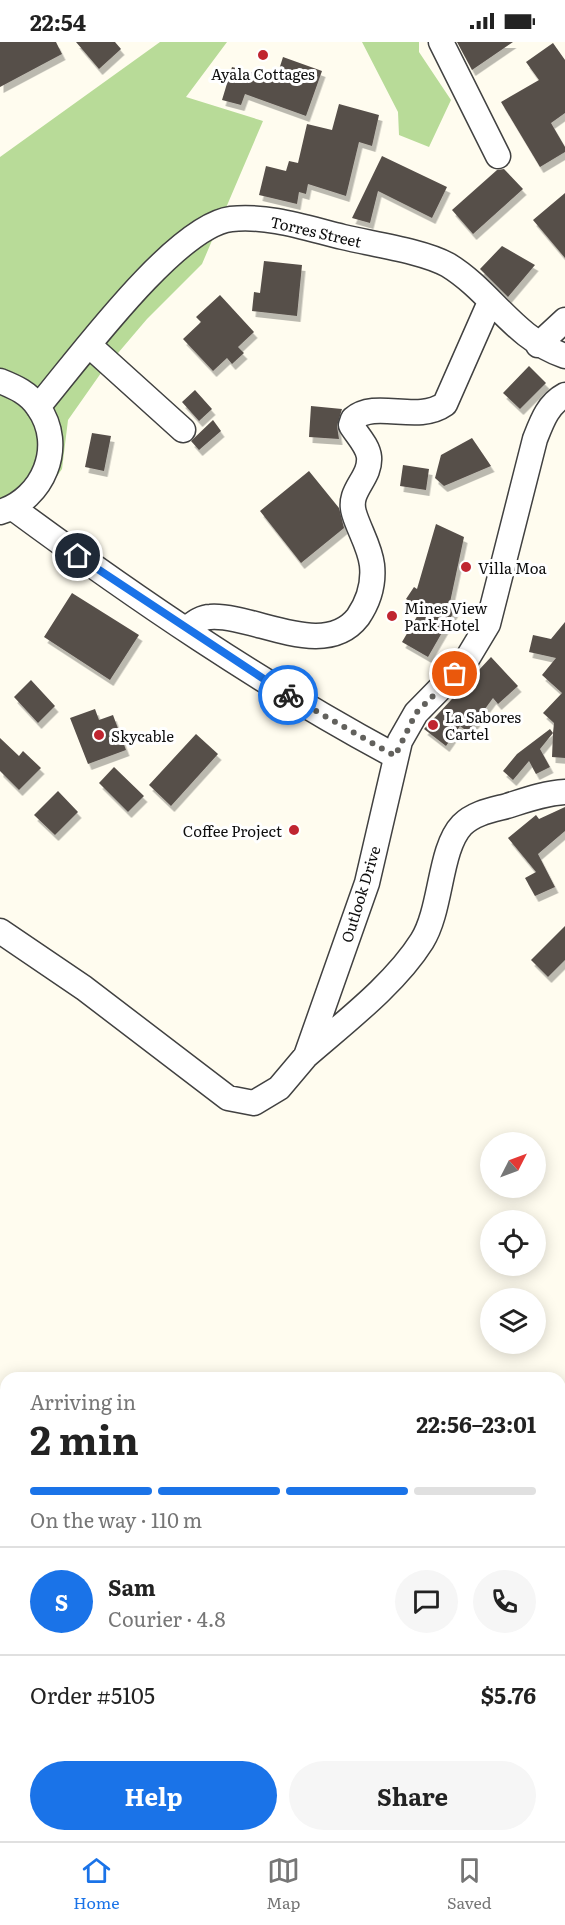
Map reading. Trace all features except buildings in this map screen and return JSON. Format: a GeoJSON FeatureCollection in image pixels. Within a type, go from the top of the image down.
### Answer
{"type":"FeatureCollection","features":[{"type":"Feature","properties":{"kind":"street"},"geometry":{"type":"LineString","coordinates":[[441,42],[498,156]]}},
{"type":"Feature","properties":{"kind":"street","name":"Torres Street"},"geometry":{"type":"LineString","coordinates":[[38,407],[167,258],[196,235],[229,219],[280,221],[439,261],[464,277],[515,327],[538,345],[565,356]]}},
{"type":"Feature","properties":{"kind":"street"},"geometry":{"type":"LineString","coordinates":[[186,629],[208,616],[319,636],[342,632],[354,622],[364,608],[371,589],[372,564],[352,501],[355,489],[367,473],[369,456],[351,425],[353,419],[367,411],[423,413],[435,411],[445,404],[490,302]]}},
{"type":"Feature","properties":{"kind":"street"},"geometry":{"type":"LineString","coordinates":[[538,345],[565,320]]}},
{"type":"Feature","properties":{"kind":"street"},"geometry":{"type":"LineString","coordinates":[[90,345],[183,430]]}},
{"type":"Feature","properties":{"kind":"street"},"geometry":{"type":"LineString","coordinates":[[0,381],[20,389],[38,407],[50,434],[49,464],[36,490],[7,510],[264,681],[395,756]]}},
{"type":"Feature","properties":{"kind":"street","name":"Outlook Drive"},"geometry":{"type":"LineString","coordinates":[[0,930],[84,988],[228,1098],[254,1103],[279,1088],[306,1056],[367,884],[395,756],[416,713],[464,664],[488,624],[535,438],[553,402],[565,395]]}},
{"type":"Feature","properties":{"kind":"street"},"geometry":{"type":"LineString","coordinates":[[306,1056],[384,986],[422,942],[435,913],[450,846],[462,825],[483,812],[565,792]]}},
{"type":"Feature","properties":{"kind":"green space"},"geometry":{"type":"Polygon","coordinates":[[[160,42],[227,42],[186,97],[263,121],[202,264],[147,319],[101,373],[68,420],[62,469],[26,520],[0,525],[0,157],[160,42]]]}},
{"type":"Feature","properties":{"kind":"green space"},"geometry":{"type":"Polygon","coordinates":[[[362,42],[419,42],[419,52],[451,100],[429,147],[399,135],[398,112],[362,42]]]}},
{"type":"Feature","properties":{"kind":"way so far"},"geometry":{"type":"LineString","coordinates":[[288,695],[395,756],[400,741],[416,713],[455,674]]}},
{"type":"Feature","properties":{"kind":"place","name":"Ayala Cottages"},"geometry":{"type":"Point","coordinates":[263,55]}},
{"type":"Feature","properties":{"kind":"place","name":"Villa Moa"},"geometry":{"type":"Point","coordinates":[466,567]}},
{"type":"Feature","properties":{"kind":"place","name":"Mines View Park Hotel"},"geometry":{"type":"Point","coordinates":[392,616]}},
{"type":"Feature","properties":{"kind":"place","name":"La Sabores Cartel"},"geometry":{"type":"Point","coordinates":[433,725]}},
{"type":"Feature","properties":{"kind":"place","name":"Skycable"},"geometry":{"type":"Point","coordinates":[99,735]}},
{"type":"Feature","properties":{"kind":"place","name":"Coffee Project"},"geometry":{"type":"Point","coordinates":[294,830]}},
{"type":"Feature","properties":{"kind":"route"},"geometry":{"type":"LineString","coordinates":[[78,556],[254,675],[288,695]]}}]}
